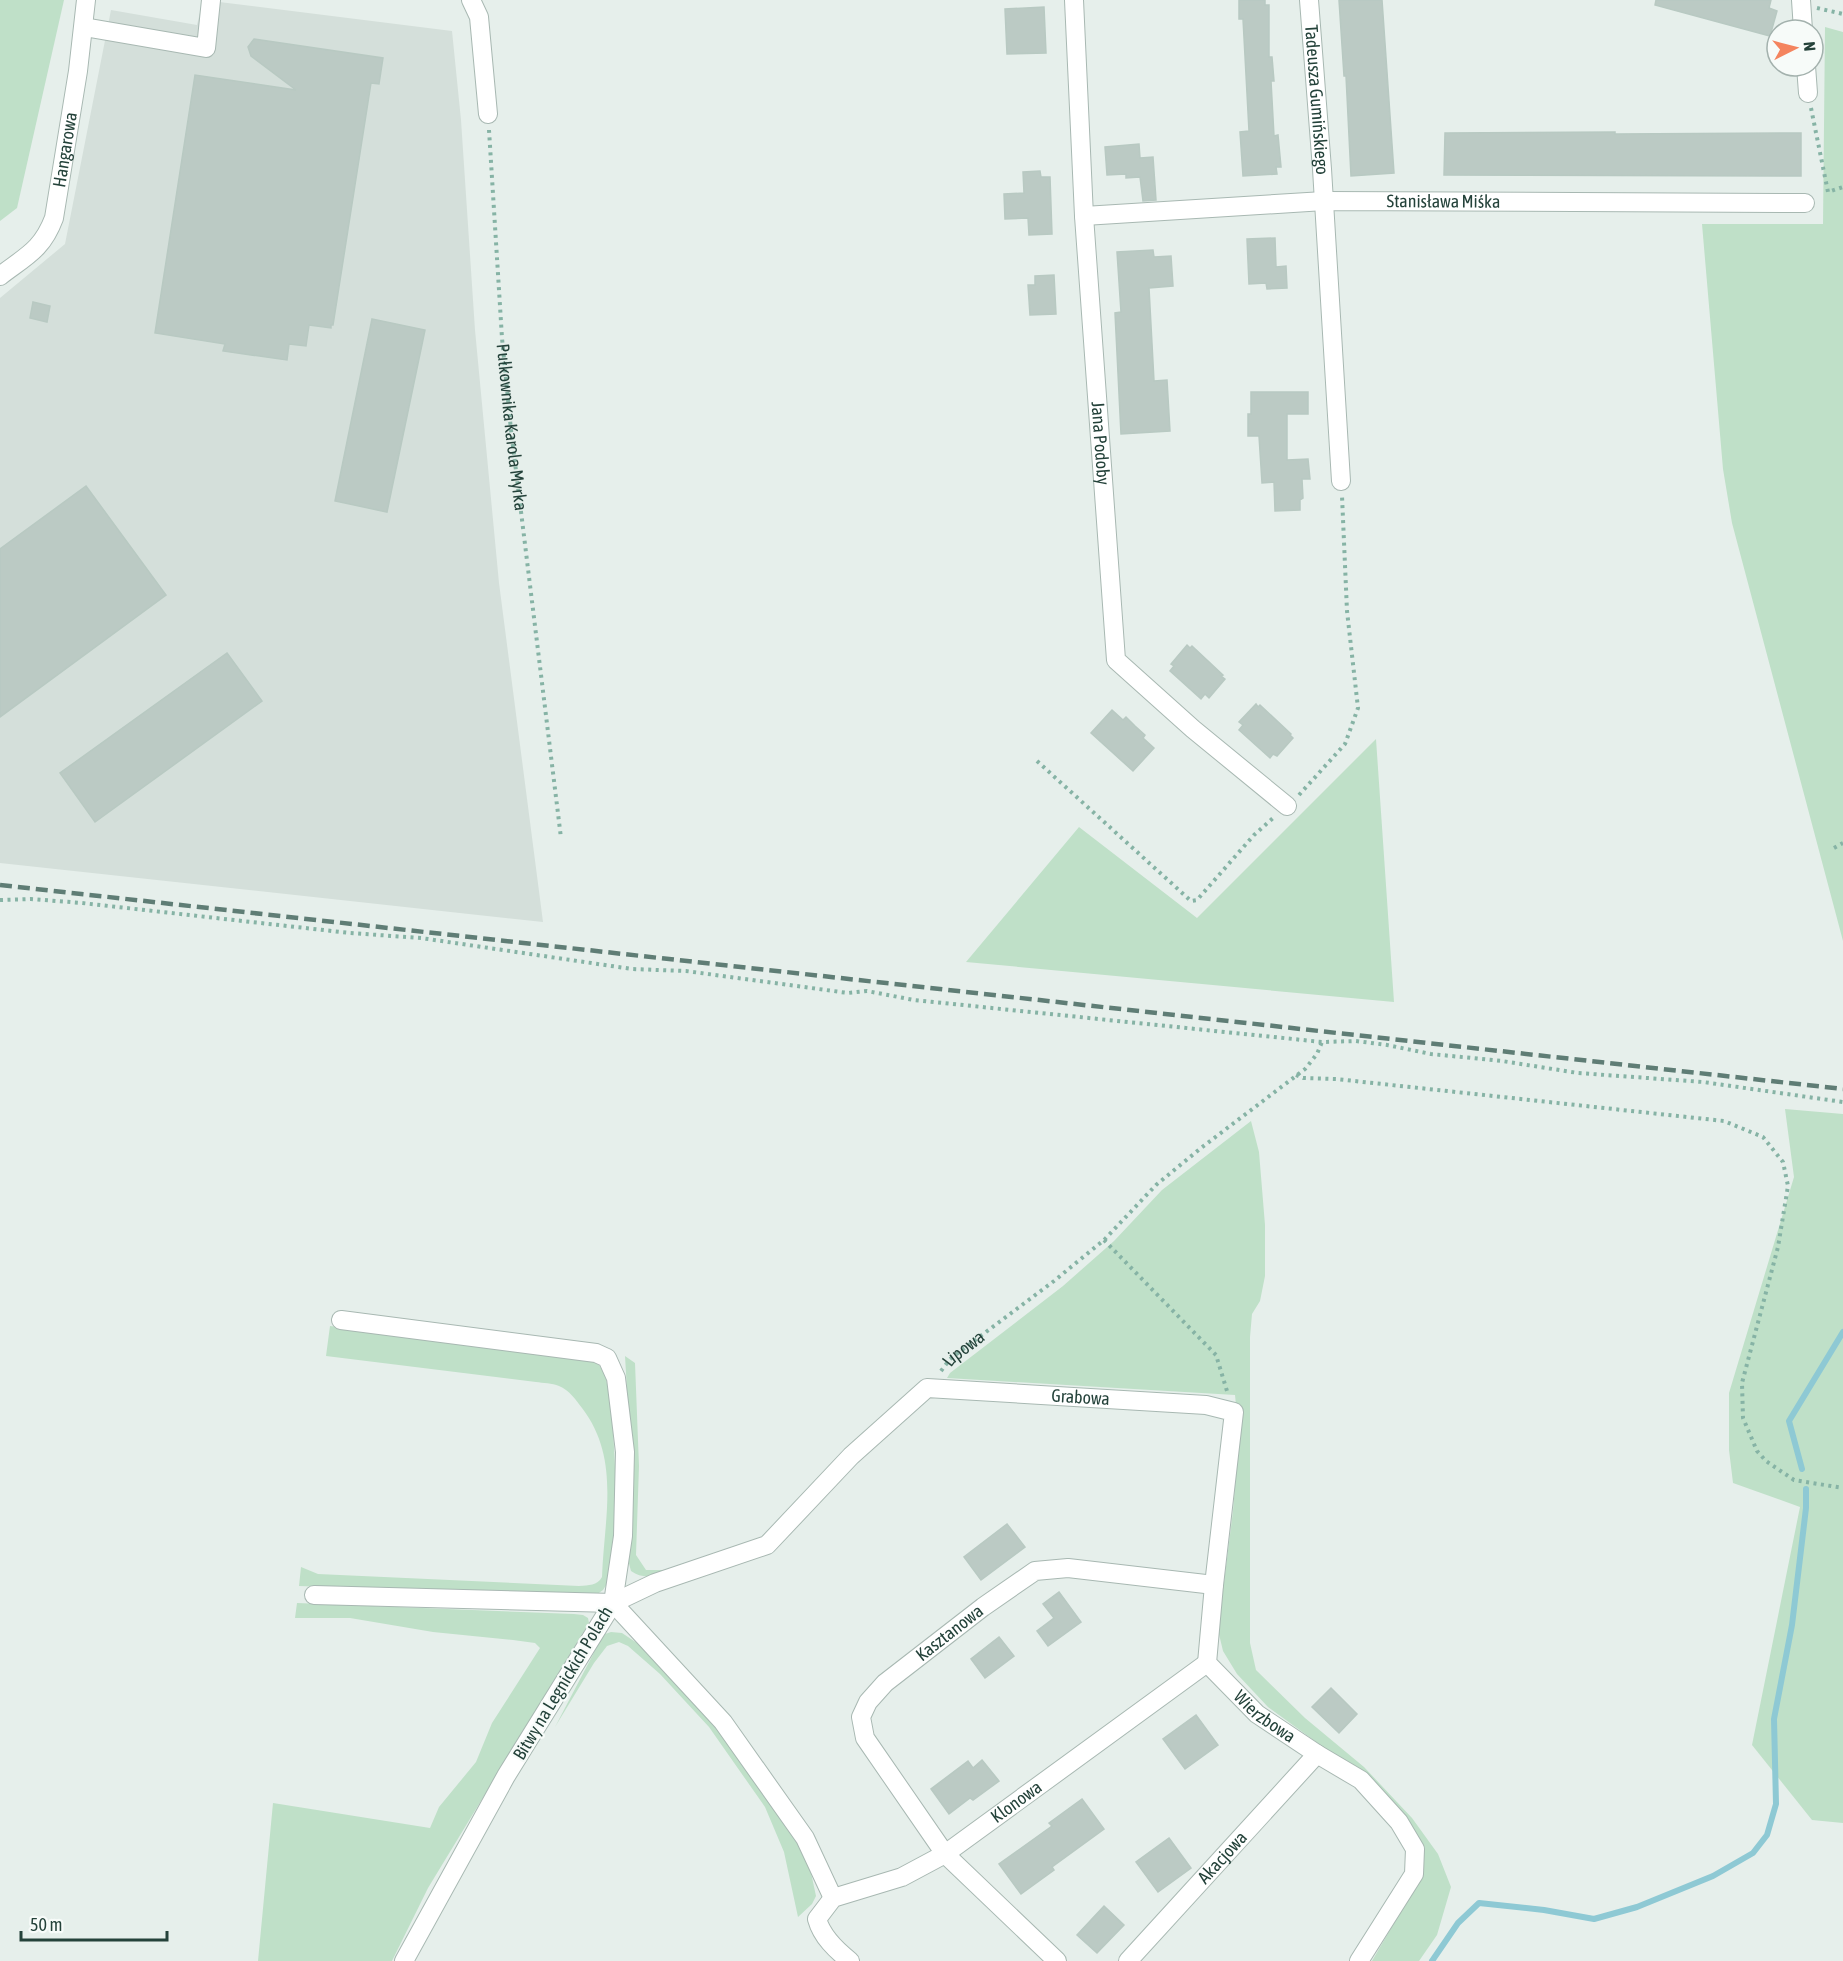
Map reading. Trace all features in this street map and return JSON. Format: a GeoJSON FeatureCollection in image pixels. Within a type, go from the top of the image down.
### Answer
{"type":"FeatureCollection","features":[{"type":"Feature","properties":{"kind":"street","name":"Hangarowa"},"geometry":{"type":"LineString","coordinates":[[0,276],[41,245],[48,235],[54,218],[84,27],[86,0]]}},
{"type":"Feature","properties":{"kind":"street"},"geometry":{"type":"LineString","coordinates":[[84,27],[206,48],[212,0]]}},
{"type":"Feature","properties":{"kind":"street","name":"Jana Podoby"},"geometry":{"type":"LineString","coordinates":[[1074,0],[1084,216],[1116,660],[1194,729],[1287,806]]}},
{"type":"Feature","properties":{"kind":"street","name":"Tadeusza Gumińskiego"},"geometry":{"type":"LineString","coordinates":[[1309,0],[1341,481]]}},
{"type":"Feature","properties":{"kind":"street"},"geometry":{"type":"LineString","coordinates":[[1801,0],[1802,18]]}},
{"type":"Feature","properties":{"kind":"street"},"geometry":{"type":"LineString","coordinates":[[479,6],[488,114]]}},
{"type":"Feature","properties":{"kind":"street"},"geometry":{"type":"LineString","coordinates":[[1807,78],[1808,93]]}},
{"type":"Feature","properties":{"kind":"street","name":"Stanisława Miśka"},"geometry":{"type":"LineString","coordinates":[[1084,216],[1324,201],[1805,203]]}},
{"type":"Feature","properties":{"kind":"street","name":"Bitwy na Legnickich Polach"},"geometry":{"type":"LineString","coordinates":[[341,1320],[596,1353],[607,1358],[616,1378],[625,1463],[623,1536],[613,1603],[506,1776],[404,1961]]}},
{"type":"Feature","properties":{"kind":"street"},"geometry":{"type":"LineString","coordinates":[[314,1595],[613,1603],[655,1583],[767,1545],[851,1456],[927,1388]]}},
{"type":"Feature","properties":{"kind":"street","name":"Grabowa"},"geometry":{"type":"LineString","coordinates":[[927,1388],[1206,1405],[1234,1412]]}},
{"type":"Feature","properties":{"kind":"street"},"geometry":{"type":"LineString","coordinates":[[1207,1663],[1234,1412]]}},
{"type":"Feature","properties":{"kind":"street","name":"Kasztanowa"},"geometry":{"type":"LineString","coordinates":[[945,1854],[865,1738],[861,1717],[868,1702],[885,1683],[983,1607],[1035,1571],[1068,1568],[1214,1585]]}},
{"type":"Feature","properties":{"kind":"street"},"geometry":{"type":"LineString","coordinates":[[613,1603],[723,1722],[805,1838],[833,1898],[817,1919],[820,1929],[835,1949],[850,1961]]}},
{"type":"Feature","properties":{"kind":"street","name":"Wierzbowa"},"geometry":{"type":"LineString","coordinates":[[1207,1663],[1257,1714],[1361,1780],[1398,1822],[1415,1849],[1414,1874],[1359,1961]]}},
{"type":"Feature","properties":{"kind":"street","name":"Klonowa"},"geometry":{"type":"LineString","coordinates":[[833,1898],[902,1876],[945,1854],[1207,1663]]}},
{"type":"Feature","properties":{"kind":"street","name":"Akacjowa"},"geometry":{"type":"LineString","coordinates":[[1128,1961],[1317,1754]]}},
{"type":"Feature","properties":{"kind":"street"},"geometry":{"type":"LineString","coordinates":[[945,1854],[1057,1961]]}},
{"type":"Feature","properties":{"kind":"path"},"geometry":{"type":"LineString","coordinates":[[1808,93],[1828,192],[1843,187]]}},
{"type":"Feature","properties":{"kind":"path","name":"Pułkownika Karola Myrka"},"geometry":{"type":"LineString","coordinates":[[488,114],[501,326],[511,430],[561,838]]}},
{"type":"Feature","properties":{"kind":"path"},"geometry":{"type":"LineString","coordinates":[[1037,761],[1191,901],[1197,900],[1254,835],[1308,787],[1345,744],[1358,708],[1347,611],[1341,481]]}},
{"type":"Feature","properties":{"kind":"path"},"geometry":{"type":"LineString","coordinates":[[1834,848],[1843,843]]}},
{"type":"Feature","properties":{"kind":"path"},"geometry":{"type":"LineString","coordinates":[[0,900],[31,899],[82,903],[350,933],[421,938],[632,969],[686,971],[848,993],[867,991],[914,1000],[1322,1042],[1356,1041],[1431,1054],[1502,1061],[1578,1073],[1703,1082],[1843,1102]]}},
{"type":"Feature","properties":{"kind":"path","name":"Lipowa"},"geometry":{"type":"LineString","coordinates":[[927,1388],[950,1359],[1054,1281],[1104,1240],[1156,1185],[1305,1068],[1317,1054],[1322,1042]]}},
{"type":"Feature","properties":{"kind":"path"},"geometry":{"type":"LineString","coordinates":[[1296,1075],[1303,1078],[1724,1121],[1763,1137],[1783,1162],[1788,1186],[1778,1247],[1742,1383],[1743,1418],[1757,1451],[1766,1461],[1794,1480],[1843,1488]]}},
{"type":"Feature","properties":{"kind":"path"},"geometry":{"type":"LineString","coordinates":[[1104,1240],[1216,1355],[1234,1412]]}},
{"type":"Feature","properties":{"kind":"shaded area"},"geometry":{"type":"Polygon","coordinates":[[[203,0],[452,31],[461,120],[475,330],[499,583],[543,922],[0,863],[0,298],[65,244],[111,10],[197,25],[203,0]]]}},
{"type":"Feature","properties":{"kind":"green space"},"geometry":{"type":"Polygon","coordinates":[[[0,0],[64,0],[17,208],[0,221],[0,0]]]}},
{"type":"Feature","properties":{"kind":"green space"},"geometry":{"type":"Polygon","coordinates":[[[1825,27],[1843,32],[1843,941],[1732,523],[1723,469],[1702,224],[1823,224],[1825,27]]]}},
{"type":"Feature","properties":{"kind":"green space"},"geometry":{"type":"Polygon","coordinates":[[[1376,739],[1394,1002],[966,962],[1079,827],[1197,918],[1376,739]]]}},
{"type":"Feature","properties":{"kind":"green space"},"geometry":{"type":"Polygon","coordinates":[[[1785,1109],[1843,1114],[1843,1823],[1812,1820],[1752,1745],[1800,1507],[1733,1483],[1729,1450],[1729,1393],[1794,1177],[1785,1109]]]}},
{"type":"Feature","properties":{"kind":"green space"},"geometry":{"type":"Polygon","coordinates":[[[1251,1121],[1259,1152],[1265,1225],[1265,1276],[1260,1301],[1252,1314],[1250,1337],[1250,1643],[1256,1670],[1305,1718],[1364,1767],[1412,1818],[1438,1854],[1451,1887],[1437,1935],[1419,1961],[1372,1961],[1422,1875],[1422,1857],[1352,1768],[1268,1707],[1237,1674],[1223,1651],[1218,1630],[1233,1511],[1239,1436],[1235,1395],[947,1378],[950,1373],[1063,1286],[1114,1241],[1162,1190],[1251,1121]]]}},
{"type":"Feature","properties":{"kind":"green space"},"geometry":{"type":"Polygon","coordinates":[[[330,1326],[591,1360],[599,1365],[605,1374],[612,1410],[616,1516],[610,1579],[603,1590],[596,1595],[540,1595],[299,1586],[301,1567],[318,1574],[579,1586],[595,1584],[602,1577],[607,1511],[606,1468],[594,1427],[569,1393],[559,1386],[550,1384],[326,1356],[330,1326]]]}},
{"type":"Feature","properties":{"kind":"green space"},"geometry":{"type":"Polygon","coordinates":[[[625,1356],[635,1363],[639,1466],[636,1555],[646,1570],[666,1570],[676,1566],[659,1574],[648,1576],[631,1571],[627,1556],[632,1475],[625,1356]]]}},
{"type":"Feature","properties":{"kind":"green space"},"geometry":{"type":"Polygon","coordinates":[[[297,1603],[574,1614],[588,1618],[589,1623],[428,1888],[392,1961],[258,1961],[273,1803],[430,1828],[439,1807],[476,1762],[492,1723],[540,1648],[535,1643],[433,1632],[350,1618],[295,1618],[297,1603]]]}},
{"type":"Feature","properties":{"kind":"green space"},"geometry":{"type":"Polygon","coordinates":[[[622,1633],[640,1645],[718,1727],[800,1845],[810,1868],[816,1896],[812,1904],[798,1917],[784,1852],[765,1807],[709,1727],[660,1674],[628,1646],[619,1642],[607,1646],[555,1727],[599,1643],[605,1634],[622,1633]]]}},
{"type":"Feature","properties":{"kind":"building"},"geometry":{"type":"Polygon","coordinates":[[[1239,0],[1265,0],[1265,5],[1269,5],[1269,57],[1272,57],[1274,81],[1271,81],[1274,136],[1278,135],[1281,167],[1276,167],[1277,174],[1243,176],[1240,132],[1249,131],[1243,19],[1239,19],[1239,0]]]}},
{"type":"Feature","properties":{"kind":"building"},"geometry":{"type":"Polygon","coordinates":[[[1339,0],[1382,0],[1394,173],[1351,176],[1346,76],[1344,76],[1339,0]]]}},
{"type":"Feature","properties":{"kind":"building"},"geometry":{"type":"Polygon","coordinates":[[[1656,0],[1771,0],[1769,8],[1777,11],[1775,18],[1765,18],[1765,35],[1655,5],[1656,0]]]}},
{"type":"Feature","properties":{"kind":"building"},"geometry":{"type":"Polygon","coordinates":[[[1044,7],[1046,53],[1007,54],[1005,9],[1044,7]]]}},
{"type":"Feature","properties":{"kind":"building"},"geometry":{"type":"Polygon","coordinates":[[[254,39],[383,58],[379,84],[371,83],[333,325],[331,328],[309,325],[306,346],[289,344],[287,360],[223,351],[225,344],[155,333],[195,75],[296,90],[251,56],[248,47],[254,39]]]}},
{"type":"Feature","properties":{"kind":"building"},"geometry":{"type":"Polygon","coordinates":[[[1615,132],[1615,134],[1801,133],[1801,176],[1444,175],[1445,133],[1615,132]]]}},
{"type":"Feature","properties":{"kind":"building"},"geometry":{"type":"Polygon","coordinates":[[[1139,144],[1140,158],[1153,157],[1156,200],[1143,201],[1140,177],[1126,178],[1126,174],[1107,175],[1105,147],[1139,144]]]}},
{"type":"Feature","properties":{"kind":"building"},"geometry":{"type":"Polygon","coordinates":[[[1040,171],[1041,177],[1050,177],[1052,234],[1029,235],[1028,218],[1005,219],[1004,194],[1024,193],[1023,172],[1040,171]]]}},
{"type":"Feature","properties":{"kind":"building"},"geometry":{"type":"Polygon","coordinates":[[[1275,238],[1276,267],[1286,266],[1287,288],[1267,289],[1266,283],[1249,284],[1247,239],[1275,238]]]}},
{"type":"Feature","properties":{"kind":"building"},"geometry":{"type":"Polygon","coordinates":[[[1153,250],[1154,257],[1171,256],[1173,286],[1149,288],[1154,381],[1167,380],[1170,431],[1121,434],[1115,313],[1121,312],[1117,252],[1153,250]]]}},
{"type":"Feature","properties":{"kind":"building"},"geometry":{"type":"Polygon","coordinates":[[[1054,275],[1056,314],[1030,315],[1028,285],[1035,285],[1035,276],[1054,275]]]}},
{"type":"Feature","properties":{"kind":"building"},"geometry":{"type":"Polygon","coordinates":[[[33,302],[50,306],[47,322],[30,318],[33,302]]]}},
{"type":"Feature","properties":{"kind":"building"},"geometry":{"type":"Polygon","coordinates":[[[372,319],[425,330],[387,512],[335,501],[372,319]]]}},
{"type":"Feature","properties":{"kind":"building"},"geometry":{"type":"Polygon","coordinates":[[[1251,392],[1308,392],[1308,414],[1287,414],[1287,460],[1308,459],[1310,479],[1302,479],[1303,498],[1300,500],[1300,510],[1275,511],[1274,482],[1262,483],[1259,436],[1248,436],[1251,392]]]}},
{"type":"Feature","properties":{"kind":"building"},"geometry":{"type":"Polygon","coordinates":[[[86,486],[166,595],[0,717],[0,549],[86,486]]]}},
{"type":"Feature","properties":{"kind":"building"},"geometry":{"type":"Polygon","coordinates":[[[1187,645],[1190,648],[1192,646],[1225,679],[1209,698],[1205,694],[1201,699],[1170,671],[1174,666],[1171,664],[1187,645]]]}},
{"type":"Feature","properties":{"kind":"building"},"geometry":{"type":"Polygon","coordinates":[[[227,653],[262,701],[95,822],[60,773],[227,653]]]}},
{"type":"Feature","properties":{"kind":"building"},"geometry":{"type":"Polygon","coordinates":[[[1256,704],[1258,707],[1260,705],[1293,738],[1277,756],[1273,754],[1270,758],[1239,730],[1243,725],[1239,722],[1256,704]]]}},
{"type":"Feature","properties":{"kind":"building"},"geometry":{"type":"Polygon","coordinates":[[[1112,710],[1123,720],[1126,717],[1145,735],[1143,738],[1154,748],[1133,771],[1091,733],[1112,710]]]}},
{"type":"Feature","properties":{"kind":"building"},"geometry":{"type":"Polygon","coordinates":[[[1007,1524],[1025,1547],[981,1580],[964,1557],[1007,1524]]]}},
{"type":"Feature","properties":{"kind":"building"},"geometry":{"type":"Polygon","coordinates":[[[1059,1592],[1081,1622],[1048,1646],[1037,1631],[1054,1618],[1043,1604],[1059,1592]]]}},
{"type":"Feature","properties":{"kind":"building"},"geometry":{"type":"Polygon","coordinates":[[[999,1637],[1014,1656],[985,1678],[971,1659],[999,1637]]]}},
{"type":"Feature","properties":{"kind":"building"},"geometry":{"type":"Polygon","coordinates":[[[1331,1688],[1357,1714],[1339,1733],[1312,1707],[1331,1688]]]}},
{"type":"Feature","properties":{"kind":"building"},"geometry":{"type":"Polygon","coordinates":[[[1196,1715],[1218,1745],[1185,1769],[1163,1739],[1196,1715]]]}},
{"type":"Feature","properties":{"kind":"building"},"geometry":{"type":"Polygon","coordinates":[[[982,1760],[999,1781],[949,1814],[931,1789],[968,1761],[973,1768],[982,1760]]]}},
{"type":"Feature","properties":{"kind":"building"},"geometry":{"type":"Polygon","coordinates":[[[1082,1799],[1104,1829],[1052,1867],[1054,1870],[1021,1894],[999,1864],[1052,1826],[1049,1823],[1082,1799]]]}},
{"type":"Feature","properties":{"kind":"building"},"geometry":{"type":"Polygon","coordinates":[[[1169,1838],[1191,1868],[1158,1892],[1136,1862],[1169,1838]]]}},
{"type":"Feature","properties":{"kind":"building"},"geometry":{"type":"Polygon","coordinates":[[[1104,1906],[1124,1925],[1097,1953],[1077,1935],[1104,1906]]]}},
{"type":"Feature","properties":{"kind":"waterway"},"geometry":{"type":"LineString","coordinates":[[1802,1469],[1789,1421],[1843,1332]]}},
{"type":"Feature","properties":{"kind":"waterway"},"geometry":{"type":"LineString","coordinates":[[1432,1961],[1458,1923],[1479,1903],[1544,1910],[1594,1919],[1637,1907],[1713,1876],[1753,1853],[1767,1835],[1776,1804],[1774,1719],[1792,1625],[1806,1508],[1806,1489]]}},
{"type":"Feature","properties":{"kind":"railway"},"geometry":{"type":"LineString","coordinates":[[0,885],[1843,1089]]}}]}
